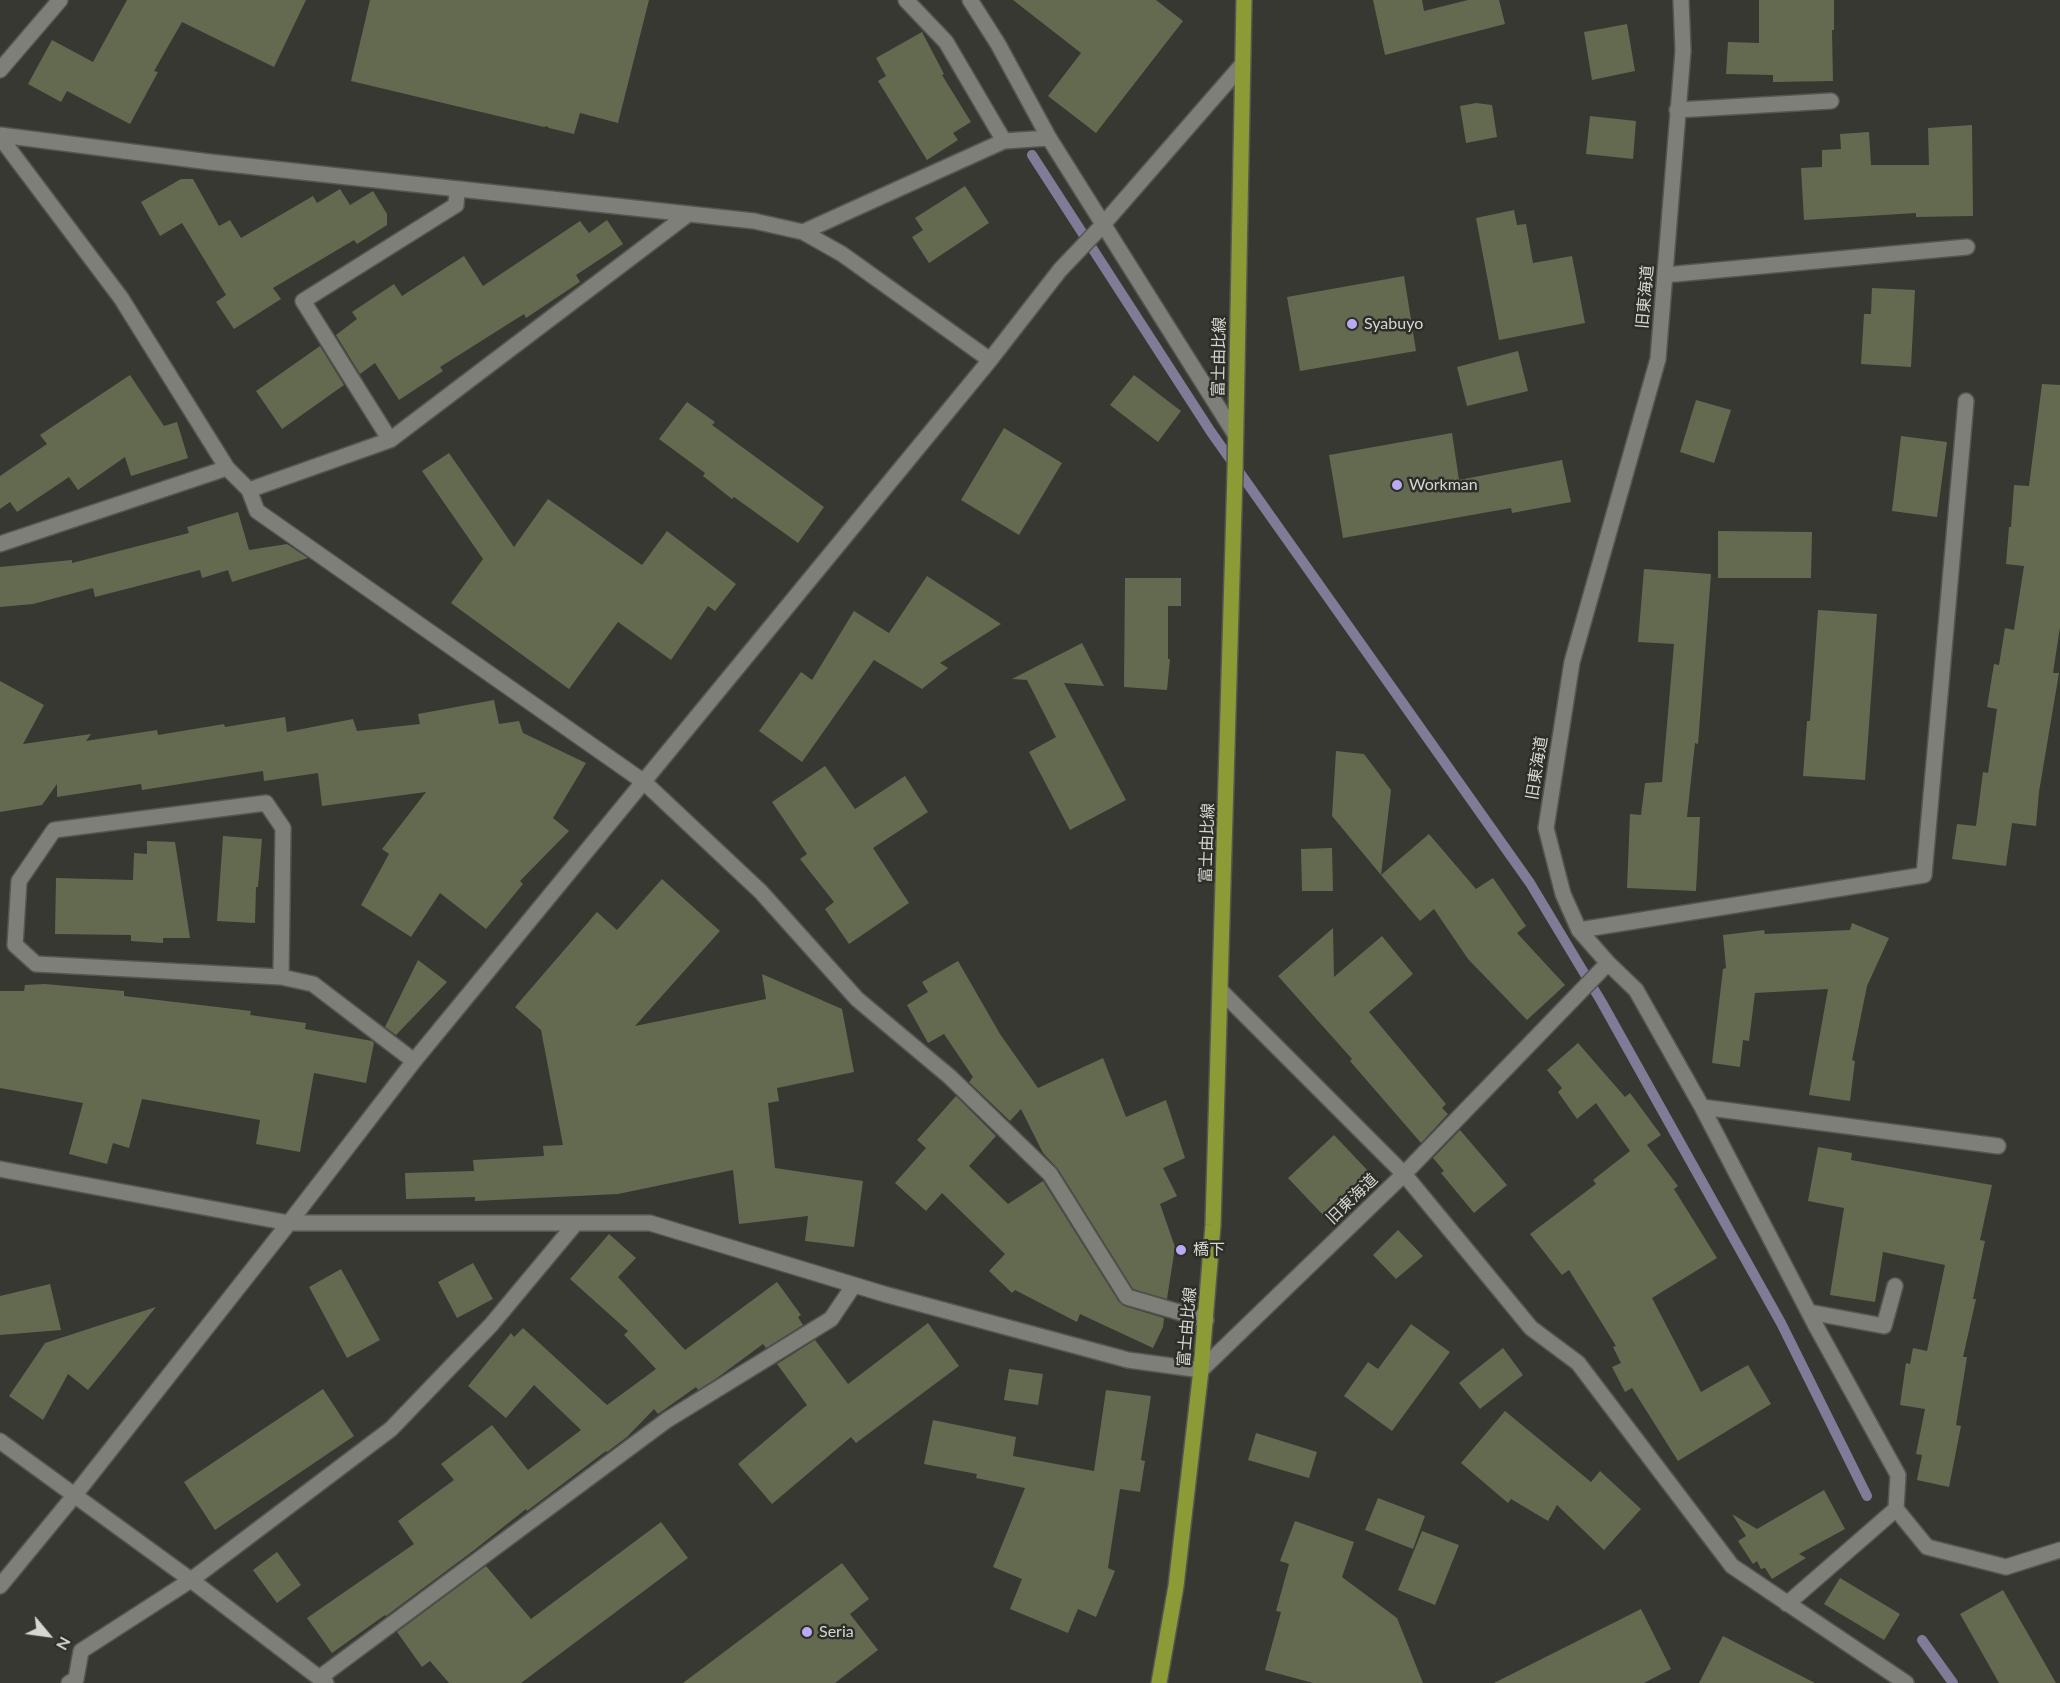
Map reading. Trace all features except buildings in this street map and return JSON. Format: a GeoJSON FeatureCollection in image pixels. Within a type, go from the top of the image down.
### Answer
{"type":"FeatureCollection","features":[{"type":"Feature","properties":{"kind":"main road","name":"富士由比線"},"geometry":{"type":"LineString","coordinates":[[1159,1683],[1176,1586],[1201,1370],[1213,1226],[1236,434],[1244,0]]}},
{"type":"Feature","properties":{"kind":"street"},"geometry":{"type":"LineString","coordinates":[[0,70],[60,0]]}},
{"type":"Feature","properties":{"kind":"street"},"geometry":{"type":"LineString","coordinates":[[906,0],[946,42],[1004,141]]}},
{"type":"Feature","properties":{"kind":"street"},"geometry":{"type":"LineString","coordinates":[[970,0],[998,44],[1101,227],[1236,434]]}},
{"type":"Feature","properties":{"kind":"street","name":"旧東海道"},"geometry":{"type":"LineString","coordinates":[[1201,1370],[1404,1174],[1608,963],[1579,930],[1563,894],[1546,828],[1572,662],[1658,359],[1683,51],[1681,0]]}},
{"type":"Feature","properties":{"kind":"street"},"geometry":{"type":"LineString","coordinates":[[0,1586],[74,1496],[414,1061],[990,360],[1060,270],[1101,227],[1242,65]]}},
{"type":"Feature","properties":{"kind":"street"},"geometry":{"type":"LineString","coordinates":[[1677,110],[1831,101]]}},
{"type":"Feature","properties":{"kind":"street"},"geometry":{"type":"LineString","coordinates":[[0,136],[210,162],[754,221],[803,232],[842,254],[990,360]]}},
{"type":"Feature","properties":{"kind":"street"},"geometry":{"type":"LineString","coordinates":[[0,136],[121,298],[227,468],[249,490],[257,511],[644,782],[761,892],[857,999],[950,1077],[1050,1174],[1127,1297],[1206,1320]]}},
{"type":"Feature","properties":{"kind":"street"},"geometry":{"type":"LineString","coordinates":[[803,232],[1004,141],[1049,138]]}},
{"type":"Feature","properties":{"kind":"street"},"geometry":{"type":"LineString","coordinates":[[390,440],[303,301],[456,205],[458,189]]}},
{"type":"Feature","properties":{"kind":"street"},"geometry":{"type":"LineString","coordinates":[[249,490],[390,440],[687,214]]}},
{"type":"Feature","properties":{"kind":"street"},"geometry":{"type":"LineString","coordinates":[[1665,275],[1967,247]]}},
{"type":"Feature","properties":{"kind":"street"},"geometry":{"type":"LineString","coordinates":[[1579,930],[1924,875],[1966,401]]}},
{"type":"Feature","properties":{"kind":"street"},"geometry":{"type":"LineString","coordinates":[[0,544],[227,468]]}},
{"type":"Feature","properties":{"kind":"street"},"geometry":{"type":"LineString","coordinates":[[281,977],[283,828],[266,803],[54,830],[20,881],[15,945],[36,964],[281,977],[313,984],[414,1061]]}},
{"type":"Feature","properties":{"kind":"street"},"geometry":{"type":"LineString","coordinates":[[1608,963],[1636,990],[1702,1107],[1809,1312],[1898,1475],[1896,1509],[1927,1547],[2006,1567],[2060,1550]]}},
{"type":"Feature","properties":{"kind":"street"},"geometry":{"type":"LineString","coordinates":[[1221,990],[1404,1174],[1531,1328],[1578,1363],[1732,1566],[1906,1683]]}},
{"type":"Feature","properties":{"kind":"street"},"geometry":{"type":"LineString","coordinates":[[1702,1107],[1998,1146]]}},
{"type":"Feature","properties":{"kind":"street"},"geometry":{"type":"LineString","coordinates":[[0,1169],[289,1223],[650,1223],[854,1285],[1128,1360],[1201,1370]]}},
{"type":"Feature","properties":{"kind":"street"},"geometry":{"type":"LineString","coordinates":[[69,1683],[76,1679],[81,1651],[192,1580],[391,1428],[491,1324],[576,1223]]}},
{"type":"Feature","properties":{"kind":"street"},"geometry":{"type":"LineString","coordinates":[[0,1441],[192,1580],[323,1681],[667,1420],[831,1319],[854,1285]]}},
{"type":"Feature","properties":{"kind":"street"},"geometry":{"type":"LineString","coordinates":[[1809,1312],[1884,1326],[1895,1286]]}},
{"type":"Feature","properties":{"kind":"street"},"geometry":{"type":"LineString","coordinates":[[1786,1604],[1896,1509]]}},
{"type":"Feature","properties":{"kind":"waterway"},"geometry":{"type":"LineString","coordinates":[[1032,155],[1211,432],[1530,883],[1601,1001],[1781,1323],[1867,1496]]}},
{"type":"Feature","properties":{"kind":"waterway"},"geometry":{"type":"LineString","coordinates":[[1922,1640],[1953,1683]]}},
{"type":"Feature","properties":{"kind":"place","name":"Syabuyo"},"geometry":{"type":"Point","coordinates":[1352,324]}},
{"type":"Feature","properties":{"kind":"place","name":"Workman"},"geometry":{"type":"Point","coordinates":[1397,485]}},
{"type":"Feature","properties":{"kind":"place","name":"橋下"},"geometry":{"type":"Point","coordinates":[1181,1250]}},
{"type":"Feature","properties":{"kind":"place","name":"Seria"},"geometry":{"type":"Point","coordinates":[807,1632]}}]}
